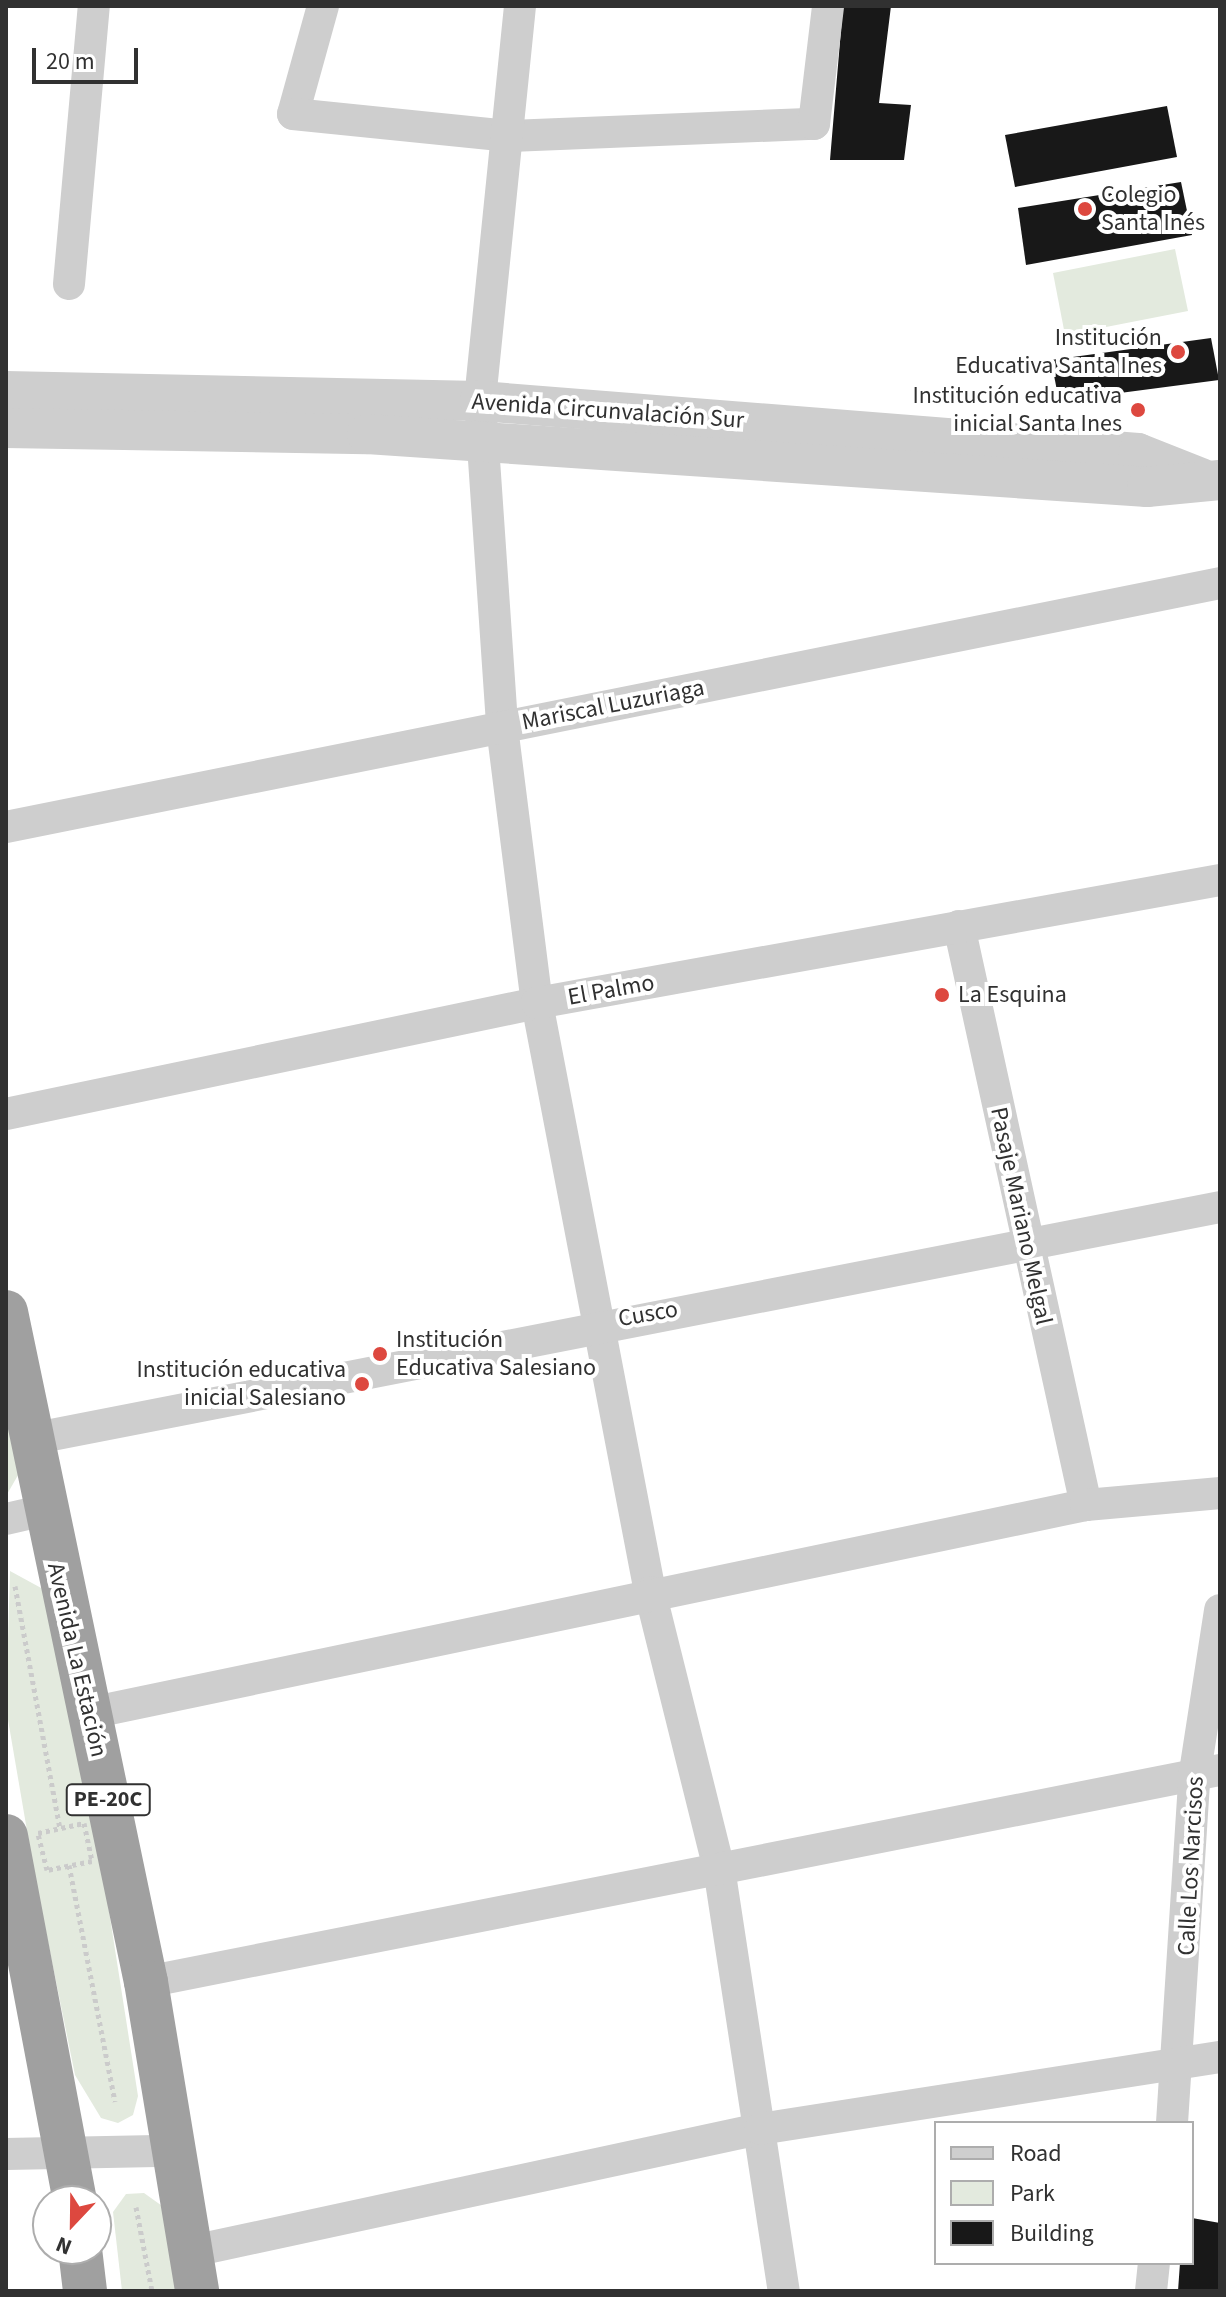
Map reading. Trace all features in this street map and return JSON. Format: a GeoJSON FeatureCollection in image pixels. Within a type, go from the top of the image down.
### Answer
{"type":"FeatureCollection","features":[{"type":"Feature","properties":{"kind":"highway","name":"Avenida La Estación"},"geometry":{"type":"LineString","coordinates":[[6,1312],[31,1439],[25,1514],[90,1713],[146,1982],[169,2151],[193,2272]]}},
{"type":"Feature","properties":{"kind":"highway"},"geometry":{"type":"LineString","coordinates":[[6,1836],[69,2151],[73,2185]]}},
{"type":"Feature","properties":{"kind":"highway"},"geometry":{"type":"LineString","coordinates":[[82,2265],[85,2291]]}},
{"type":"Feature","properties":{"kind":"street"},"geometry":{"type":"LineString","coordinates":[[69,284],[94,6]]}},
{"type":"Feature","properties":{"kind":"street"},"geometry":{"type":"LineString","coordinates":[[323,6],[293,114],[510,136],[814,124],[828,6]]}},
{"type":"Feature","properties":{"kind":"street"},"geometry":{"type":"LineString","coordinates":[[520,6],[510,136],[480,401],[488,441],[502,727],[537,1003],[650,1592],[719,1868],[784,2291]]}},
{"type":"Feature","properties":{"kind":"street","name":"Avenida Circunvalación Sur"},"geometry":{"type":"LineString","coordinates":[[6,391],[480,401],[1138,453],[1212,480]]}},
{"type":"Feature","properties":{"kind":"street","name":"Avenida Circunvalación Sur"},"geometry":{"type":"LineString","coordinates":[[6,428],[488,441],[1147,487],[1212,480]]}},
{"type":"Feature","properties":{"kind":"street","name":"Mariscal Luzuriaga"},"geometry":{"type":"LineString","coordinates":[[6,827],[1220,583]]}},
{"type":"Feature","properties":{"kind":"street","name":"El Palmo"},"geometry":{"type":"LineString","coordinates":[[6,1114],[537,1003],[1220,880]]}},
{"type":"Feature","properties":{"kind":"street","name":"Pasaje Mariano Melgal"},"geometry":{"type":"LineString","coordinates":[[959,926],[1086,1505]]}},
{"type":"Feature","properties":{"kind":"street","name":"Cusco"},"geometry":{"type":"LineString","coordinates":[[31,1439],[596,1323],[1027,1247],[1220,1207]]}},
{"type":"Feature","properties":{"kind":"street"},"geometry":{"type":"LineString","coordinates":[[90,1713],[650,1592],[1086,1505],[1220,1493]]}},
{"type":"Feature","properties":{"kind":"street","name":"Calle Los Narcisos"},"geometry":{"type":"LineString","coordinates":[[1172,2121],[1208,1771],[1220,1610]]}},
{"type":"Feature","properties":{"kind":"street"},"geometry":{"type":"LineString","coordinates":[[146,1982],[1208,1771]]}},
{"type":"Feature","properties":{"kind":"street"},"geometry":{"type":"LineString","coordinates":[[193,2272],[760,2129],[1220,2057]]}},
{"type":"Feature","properties":{"kind":"street"},"geometry":{"type":"LineString","coordinates":[[6,2154],[169,2151]]}},
{"type":"Feature","properties":{"kind":"street"},"geometry":{"type":"LineString","coordinates":[[1151,2291],[1154,2265]]}},
{"type":"Feature","properties":{"kind":"path"},"geometry":{"type":"LineString","coordinates":[[15,1586],[60,1828]]}},
{"type":"Feature","properties":{"kind":"path"},"geometry":{"type":"LineString","coordinates":[[84,1823],[92,1861],[47,1870],[38,1833],[60,1828],[84,1823]]}},
{"type":"Feature","properties":{"kind":"path"},"geometry":{"type":"LineString","coordinates":[[69,1865],[115,2102]]}},
{"type":"Feature","properties":{"kind":"path"},"geometry":{"type":"LineString","coordinates":[[136,2207],[152,2291]]}},
{"type":"Feature","properties":{"kind":"green space"},"geometry":{"type":"Polygon","coordinates":[[[1175,249],[1188,311],[1065,335],[1053,273],[1175,249]]]}},
{"type":"Feature","properties":{"kind":"green space"},"geometry":{"type":"Polygon","coordinates":[[[6,1356],[21,1470],[6,1496],[6,1356]]]}},
{"type":"Feature","properties":{"kind":"green space"},"geometry":{"type":"Polygon","coordinates":[[[10,1571],[43,1589],[103,1873],[138,2096],[133,2115],[118,2123],[101,2118],[75,2075],[36,1883],[6,1708],[10,1571]]]}},
{"type":"Feature","properties":{"kind":"green space"},"geometry":{"type":"Polygon","coordinates":[[[144,2193],[165,2208],[182,2291],[122,2291],[113,2212],[126,2194],[144,2193]]]}},
{"type":"Feature","properties":{"kind":"building"},"geometry":{"type":"Polygon","coordinates":[[[843,6],[891,6],[879,103],[911,105],[904,160],[830,160],[843,6]]]}},
{"type":"Feature","properties":{"kind":"building"},"geometry":{"type":"Polygon","coordinates":[[[1167,106],[1177,157],[1015,187],[1005,135],[1167,106]]]}},
{"type":"Feature","properties":{"kind":"building"},"geometry":{"type":"Polygon","coordinates":[[[1181,182],[1192,235],[1026,265],[1018,208],[1181,182]]]}},
{"type":"Feature","properties":{"kind":"building"},"geometry":{"type":"Polygon","coordinates":[[[1211,338],[1219,380],[1059,401],[1051,360],[1211,338]]]}},
{"type":"Feature","properties":{"kind":"building"},"geometry":{"type":"Polygon","coordinates":[[[1194,2218],[1220,2223],[1220,2291],[1178,2291],[1180,2265],[1194,2265],[1194,2218]]]}},
{"type":"Feature","properties":{"kind":"place","name":"Colegio Santa Inés"},"geometry":{"type":"Point","coordinates":[1085,209]}},
{"type":"Feature","properties":{"kind":"place","name":"Institución Educativa Santa Ines"},"geometry":{"type":"Point","coordinates":[1178,352]}},
{"type":"Feature","properties":{"kind":"place","name":"Institución educativa inicial Santa Ines"},"geometry":{"type":"Point","coordinates":[1138,410]}},
{"type":"Feature","properties":{"kind":"place","name":"La Esquina"},"geometry":{"type":"Point","coordinates":[942,995]}},
{"type":"Feature","properties":{"kind":"place","name":"Institución Educativa Salesiano"},"geometry":{"type":"Point","coordinates":[380,1354]}},
{"type":"Feature","properties":{"kind":"place","name":"Institución educativa inicial Salesiano"},"geometry":{"type":"Point","coordinates":[362,1384]}}]}
